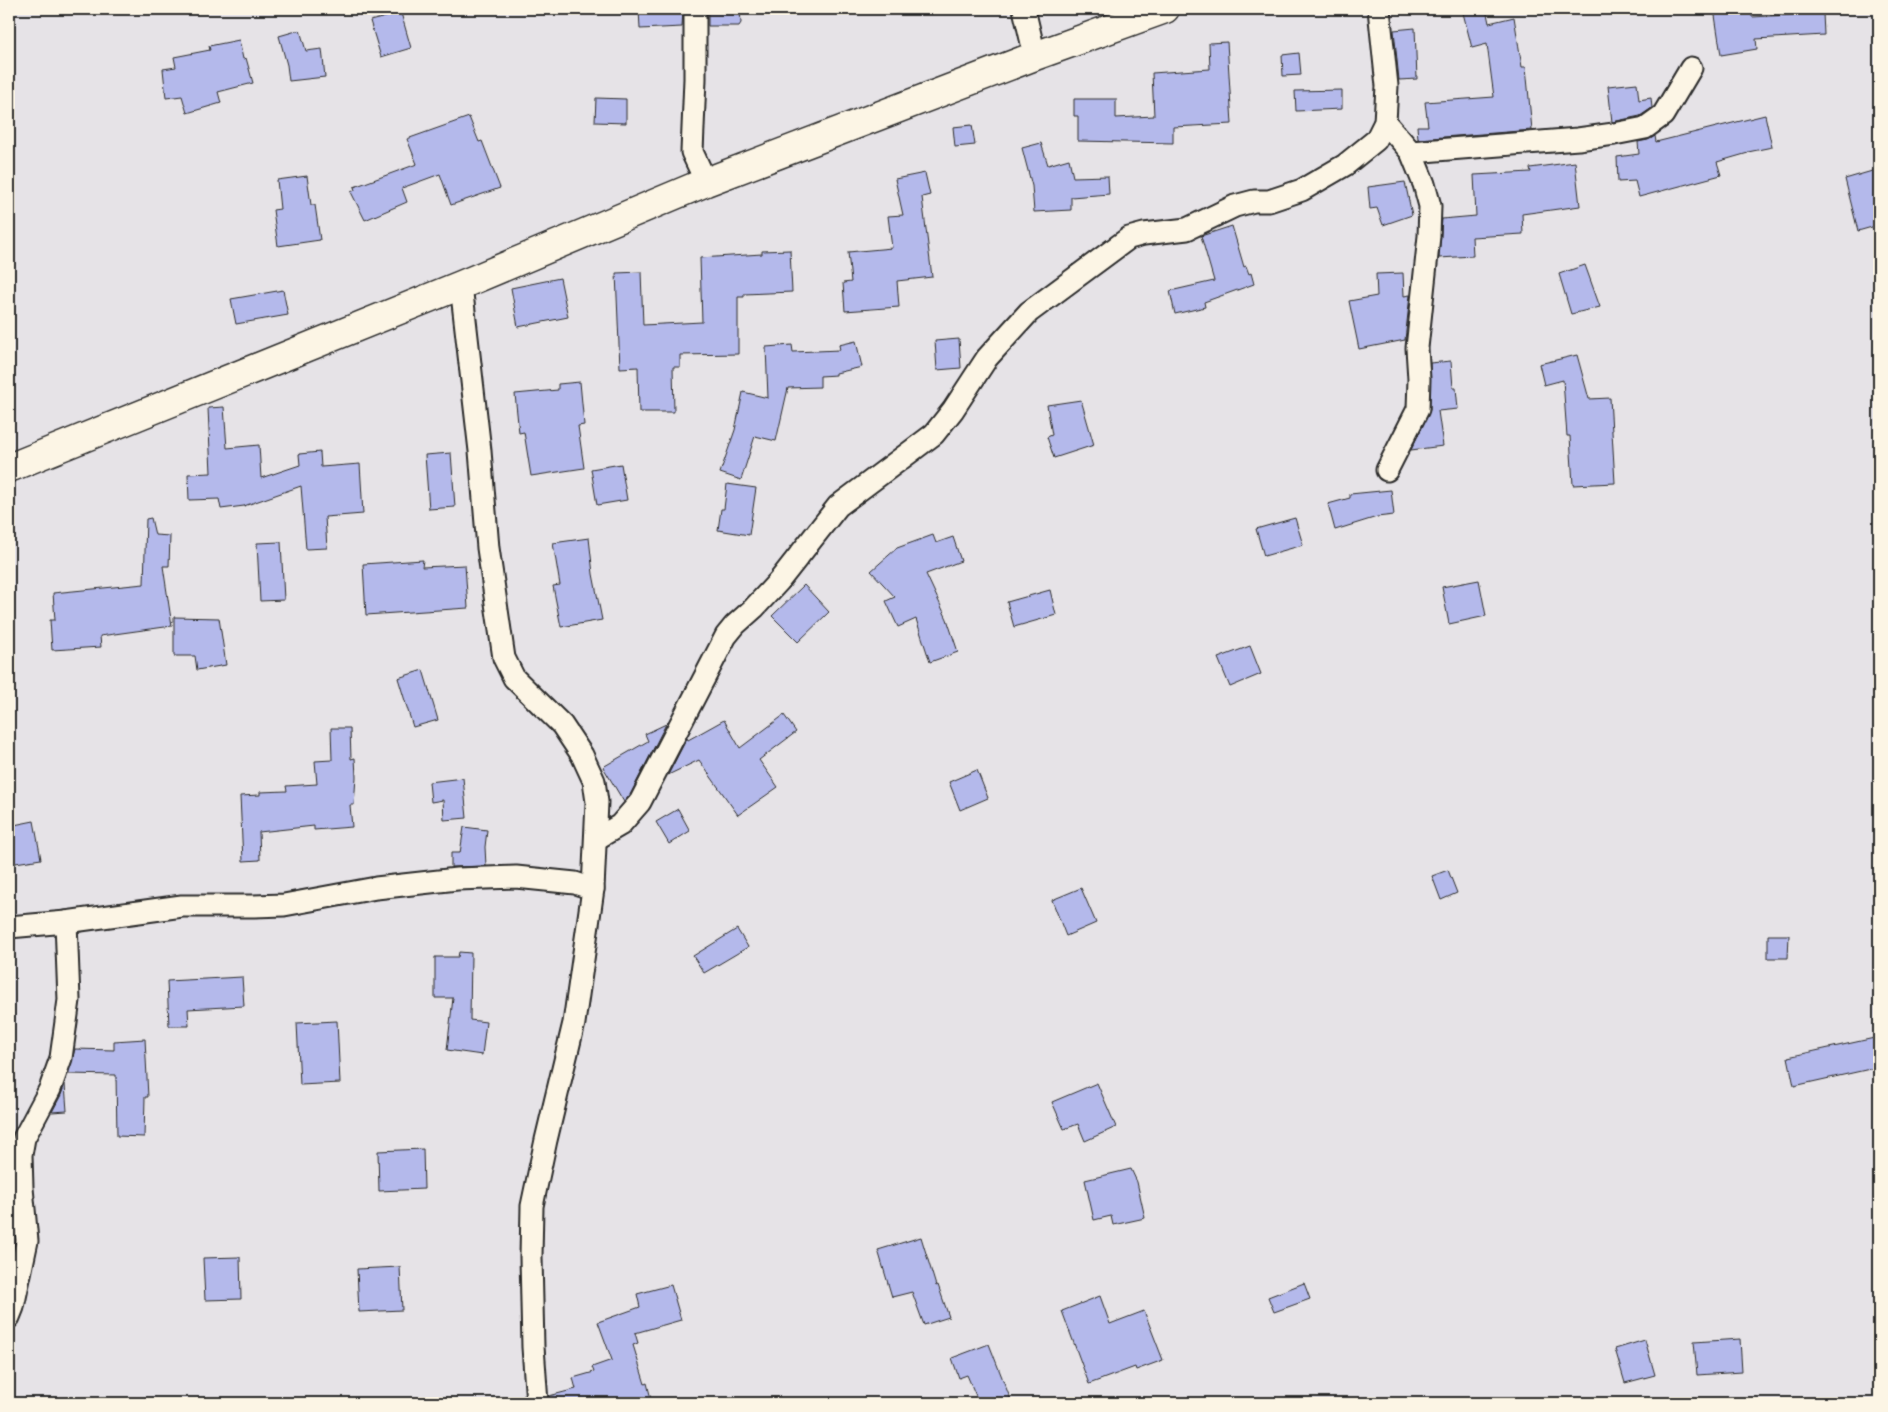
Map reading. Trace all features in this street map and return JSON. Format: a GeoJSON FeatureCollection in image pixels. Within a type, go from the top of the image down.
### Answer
{"type":"FeatureCollection","features":[{"type":"Feature","properties":{"kind":"street"},"geometry":{"type":"LineString","coordinates":[[695,9],[692,152],[706,182]]}},
{"type":"Feature","properties":{"kind":"street"},"geometry":{"type":"LineString","coordinates":[[1024,9],[1035,56]]}},
{"type":"Feature","properties":{"kind":"street"},"geometry":{"type":"LineString","coordinates":[[9,468],[461,285],[706,182],[1035,56],[1165,9]]}},
{"type":"Feature","properties":{"kind":"street"},"geometry":{"type":"LineString","coordinates":[[596,839],[620,825],[640,802],[712,662],[735,625],[780,581],[838,506],[934,434],[953,410],[987,358],[1030,312],[1129,238],[1144,234],[1187,229],[1235,206],[1254,201],[1269,201],[1302,190],[1361,153],[1376,140],[1385,122],[1386,86],[1379,9]]}},
{"type":"Feature","properties":{"kind":"street"},"geometry":{"type":"LineString","coordinates":[[1411,152],[1578,139],[1644,128],[1663,115],[1691,68]]}},
{"type":"Feature","properties":{"kind":"street"},"geometry":{"type":"LineString","coordinates":[[1385,122],[1411,152],[1424,184],[1430,206],[1428,245],[1416,348],[1419,380],[1418,409],[1387,470]]}},
{"type":"Feature","properties":{"kind":"street"},"geometry":{"type":"LineString","coordinates":[[461,285],[480,451],[488,548],[504,658],[514,678],[562,725],[582,755],[594,780],[597,802],[593,889],[574,1023],[532,1206],[531,1284],[537,1403]]}},
{"type":"Feature","properties":{"kind":"street"},"geometry":{"type":"LineString","coordinates":[[597,802],[624,820]]}},
{"type":"Feature","properties":{"kind":"street"},"geometry":{"type":"LineString","coordinates":[[9,927],[66,922],[182,906],[284,905],[376,888],[457,879],[516,877],[575,883],[593,889]]}},
{"type":"Feature","properties":{"kind":"street"},"geometry":{"type":"LineString","coordinates":[[9,1317],[13,1308],[27,1241],[21,1155],[24,1138],[50,1089],[61,1058],[65,1032],[69,1000],[66,922]]}},
{"type":"Feature","properties":{"kind":"building"},"geometry":{"type":"Polygon","coordinates":[[[639,9],[683,9],[682,27],[640,29],[639,9]]]}},
{"type":"Feature","properties":{"kind":"building"},"geometry":{"type":"Polygon","coordinates":[[[708,9],[740,9],[741,23],[739,26],[708,26],[708,9]]]}},
{"type":"Feature","properties":{"kind":"building"},"geometry":{"type":"Polygon","coordinates":[[[1462,9],[1486,9],[1489,23],[1514,17],[1522,67],[1526,67],[1532,130],[1418,139],[1417,126],[1428,126],[1425,102],[1494,97],[1487,44],[1472,48],[1462,9]]]}},
{"type":"Feature","properties":{"kind":"building"},"geometry":{"type":"Polygon","coordinates":[[[1714,9],[1752,9],[1752,17],[1823,13],[1824,35],[1756,39],[1757,49],[1721,55],[1714,9]]]}},
{"type":"Feature","properties":{"kind":"building"},"geometry":{"type":"Polygon","coordinates":[[[401,13],[411,48],[381,57],[370,21],[401,13]]]}},
{"type":"Feature","properties":{"kind":"building"},"geometry":{"type":"Polygon","coordinates":[[[1415,28],[1417,79],[1399,80],[1394,30],[1415,28]]]}},
{"type":"Feature","properties":{"kind":"building"},"geometry":{"type":"Polygon","coordinates":[[[300,30],[306,51],[322,49],[325,77],[289,81],[287,65],[279,36],[300,30]]]}},
{"type":"Feature","properties":{"kind":"building"},"geometry":{"type":"Polygon","coordinates":[[[239,40],[243,59],[246,58],[253,83],[218,92],[221,103],[187,113],[182,96],[166,98],[163,69],[176,67],[174,57],[210,50],[209,46],[239,40]]]}},
{"type":"Feature","properties":{"kind":"building"},"geometry":{"type":"Polygon","coordinates":[[[1227,42],[1232,124],[1173,127],[1173,143],[1078,141],[1078,116],[1074,116],[1074,99],[1116,99],[1116,118],[1154,116],[1152,73],[1210,69],[1209,43],[1227,42]]]}},
{"type":"Feature","properties":{"kind":"building"},"geometry":{"type":"Polygon","coordinates":[[[1299,53],[1301,75],[1283,76],[1282,55],[1299,53]]]}},
{"type":"Feature","properties":{"kind":"building"},"geometry":{"type":"Polygon","coordinates":[[[1637,83],[1639,100],[1651,98],[1652,108],[1640,116],[1612,122],[1608,86],[1637,83]]]}},
{"type":"Feature","properties":{"kind":"building"},"geometry":{"type":"Polygon","coordinates":[[[1342,90],[1342,109],[1296,111],[1295,91],[1342,90]]]}},
{"type":"Feature","properties":{"kind":"building"},"geometry":{"type":"Polygon","coordinates":[[[596,98],[626,99],[626,123],[595,122],[596,98]]]}},
{"type":"Feature","properties":{"kind":"building"},"geometry":{"type":"Polygon","coordinates":[[[1765,115],[1772,147],[1717,162],[1721,175],[1639,197],[1635,181],[1618,182],[1617,157],[1639,154],[1638,142],[1655,136],[1656,142],[1765,115]]]}},
{"type":"Feature","properties":{"kind":"building"},"geometry":{"type":"Polygon","coordinates":[[[469,117],[479,142],[482,141],[500,188],[451,205],[440,174],[402,188],[407,202],[365,220],[351,192],[355,190],[354,187],[417,164],[407,139],[469,117]]]}},
{"type":"Feature","properties":{"kind":"building"},"geometry":{"type":"Polygon","coordinates":[[[972,125],[975,145],[955,147],[953,127],[972,125]]]}},
{"type":"Feature","properties":{"kind":"building"},"geometry":{"type":"Polygon","coordinates":[[[1041,143],[1048,165],[1069,159],[1073,177],[1108,176],[1109,194],[1071,197],[1071,210],[1034,212],[1032,186],[1022,148],[1041,143]]]}},
{"type":"Feature","properties":{"kind":"building"},"geometry":{"type":"Polygon","coordinates":[[[1575,162],[1580,206],[1522,214],[1523,234],[1472,237],[1473,256],[1439,258],[1442,219],[1476,216],[1474,175],[1531,172],[1530,168],[1575,162]]]}},
{"type":"Feature","properties":{"kind":"building"},"geometry":{"type":"Polygon","coordinates":[[[1879,169],[1879,225],[1858,231],[1845,179],[1879,169]]]}},
{"type":"Feature","properties":{"kind":"building"},"geometry":{"type":"Polygon","coordinates":[[[925,173],[930,195],[922,197],[932,277],[897,281],[899,307],[845,311],[843,283],[851,282],[848,252],[892,248],[888,216],[903,215],[895,179],[925,173]]]}},
{"type":"Feature","properties":{"kind":"building"},"geometry":{"type":"Polygon","coordinates":[[[307,176],[311,205],[315,205],[320,240],[278,246],[273,210],[280,209],[277,180],[307,176]]]}},
{"type":"Feature","properties":{"kind":"building"},"geometry":{"type":"Polygon","coordinates":[[[1405,182],[1412,215],[1383,225],[1377,208],[1370,209],[1368,187],[1405,182]]]}},
{"type":"Feature","properties":{"kind":"building"},"geometry":{"type":"Polygon","coordinates":[[[1232,226],[1244,267],[1246,266],[1249,274],[1251,273],[1254,284],[1204,302],[1205,307],[1175,314],[1170,291],[1214,281],[1201,236],[1232,226]]]}},
{"type":"Feature","properties":{"kind":"building"},"geometry":{"type":"Polygon","coordinates":[[[790,250],[792,292],[744,294],[744,297],[738,297],[738,354],[680,355],[680,367],[673,367],[674,412],[639,412],[638,367],[620,368],[616,273],[641,272],[643,325],[702,322],[700,258],[762,254],[762,251],[790,250]]]}},
{"type":"Feature","properties":{"kind":"building"},"geometry":{"type":"Polygon","coordinates":[[[1585,265],[1600,307],[1571,314],[1559,274],[1585,265]]]}},
{"type":"Feature","properties":{"kind":"building"},"geometry":{"type":"Polygon","coordinates":[[[1403,273],[1404,296],[1410,295],[1405,340],[1359,349],[1349,301],[1377,296],[1376,274],[1403,273]]]}},
{"type":"Feature","properties":{"kind":"building"},"geometry":{"type":"Polygon","coordinates":[[[560,278],[568,317],[518,327],[511,288],[560,278]]]}},
{"type":"Feature","properties":{"kind":"building"},"geometry":{"type":"Polygon","coordinates":[[[283,290],[288,315],[236,324],[231,299],[283,290]]]}},
{"type":"Feature","properties":{"kind":"building"},"geometry":{"type":"Polygon","coordinates":[[[959,339],[961,368],[937,370],[935,341],[959,339]]]}},
{"type":"Feature","properties":{"kind":"building"},"geometry":{"type":"Polygon","coordinates":[[[856,341],[862,367],[836,373],[836,375],[820,376],[820,387],[788,388],[776,441],[755,436],[741,480],[720,473],[735,430],[743,392],[768,398],[766,347],[792,345],[793,352],[840,350],[839,345],[856,341]]]}},
{"type":"Feature","properties":{"kind":"building"},"geometry":{"type":"Polygon","coordinates":[[[1577,355],[1589,399],[1610,398],[1615,483],[1573,485],[1570,436],[1567,436],[1563,380],[1544,385],[1539,364],[1577,355]]]}},
{"type":"Feature","properties":{"kind":"building"},"geometry":{"type":"Polygon","coordinates":[[[1451,361],[1453,388],[1456,388],[1458,409],[1438,411],[1443,446],[1411,450],[1430,410],[1430,363],[1451,361]]]}},
{"type":"Feature","properties":{"kind":"building"},"geometry":{"type":"Polygon","coordinates":[[[580,382],[584,425],[578,426],[584,468],[531,476],[524,432],[519,433],[515,394],[558,390],[558,384],[580,382]]]}},
{"type":"Feature","properties":{"kind":"building"},"geometry":{"type":"Polygon","coordinates":[[[1081,400],[1094,445],[1054,458],[1047,437],[1052,435],[1047,405],[1081,400]]]}},
{"type":"Feature","properties":{"kind":"building"},"geometry":{"type":"Polygon","coordinates":[[[224,407],[227,448],[259,445],[261,478],[300,465],[299,454],[320,452],[321,467],[360,464],[363,514],[325,517],[327,548],[306,549],[301,486],[244,506],[221,509],[219,499],[189,500],[188,474],[211,473],[208,408],[224,407]]]}},
{"type":"Feature","properties":{"kind":"building"},"geometry":{"type":"Polygon","coordinates":[[[451,453],[455,507],[429,509],[425,455],[451,453]]]}},
{"type":"Feature","properties":{"kind":"building"},"geometry":{"type":"Polygon","coordinates":[[[621,464],[627,500],[597,505],[591,469],[621,464]]]}},
{"type":"Feature","properties":{"kind":"building"},"geometry":{"type":"Polygon","coordinates":[[[727,484],[756,488],[749,535],[718,530],[721,509],[724,509],[727,484]]]}},
{"type":"Feature","properties":{"kind":"building"},"geometry":{"type":"Polygon","coordinates":[[[1391,490],[1394,515],[1377,517],[1335,530],[1328,504],[1350,498],[1350,494],[1391,490]]]}},
{"type":"Feature","properties":{"kind":"building"},"geometry":{"type":"Polygon","coordinates":[[[151,518],[155,535],[170,536],[169,566],[163,566],[172,626],[100,636],[101,647],[52,650],[50,620],[55,620],[53,593],[144,584],[146,519],[151,518]]]}},
{"type":"Feature","properties":{"kind":"building"},"geometry":{"type":"Polygon","coordinates":[[[1295,518],[1303,545],[1264,556],[1256,529],[1295,518]]]}},
{"type":"Feature","properties":{"kind":"building"},"geometry":{"type":"Polygon","coordinates":[[[933,535],[936,543],[953,537],[961,561],[926,574],[947,619],[958,652],[930,662],[916,619],[898,627],[886,601],[895,597],[871,571],[897,548],[933,535]]]}},
{"type":"Feature","properties":{"kind":"building"},"geometry":{"type":"Polygon","coordinates":[[[589,538],[593,574],[602,620],[561,627],[553,586],[560,585],[553,543],[589,538]]]}},
{"type":"Feature","properties":{"kind":"building"},"geometry":{"type":"Polygon","coordinates":[[[281,542],[284,600],[260,601],[257,543],[281,542]]]}},
{"type":"Feature","properties":{"kind":"building"},"geometry":{"type":"Polygon","coordinates":[[[423,560],[422,567],[465,565],[468,608],[366,615],[363,564],[423,560]]]}},
{"type":"Feature","properties":{"kind":"building"},"geometry":{"type":"Polygon","coordinates":[[[1479,580],[1486,616],[1449,624],[1442,587],[1479,580]]]}},
{"type":"Feature","properties":{"kind":"building"},"geometry":{"type":"Polygon","coordinates":[[[804,585],[829,612],[798,642],[772,616],[804,585]]]}},
{"type":"Feature","properties":{"kind":"building"},"geometry":{"type":"Polygon","coordinates":[[[1050,590],[1056,615],[1014,627],[1007,602],[1050,590]]]}},
{"type":"Feature","properties":{"kind":"building"},"geometry":{"type":"Polygon","coordinates":[[[174,617],[219,618],[226,665],[197,670],[195,656],[174,656],[174,617]]]}},
{"type":"Feature","properties":{"kind":"building"},"geometry":{"type":"Polygon","coordinates":[[[1250,646],[1261,674],[1230,687],[1218,658],[1250,646]]]}},
{"type":"Feature","properties":{"kind":"building"},"geometry":{"type":"Polygon","coordinates":[[[423,670],[438,720],[413,727],[398,678],[423,670]]]}},
{"type":"Feature","properties":{"kind":"building"},"geometry":{"type":"Polygon","coordinates":[[[784,715],[796,732],[759,760],[778,787],[738,815],[699,760],[668,775],[687,738],[688,740],[724,720],[740,748],[784,715]]]}},
{"type":"Feature","properties":{"kind":"building"},"geometry":{"type":"Polygon","coordinates":[[[666,724],[630,795],[624,802],[603,767],[648,741],[645,734],[666,724]]]}},
{"type":"Feature","properties":{"kind":"building"},"geometry":{"type":"Polygon","coordinates":[[[331,728],[350,728],[351,759],[355,758],[356,777],[354,805],[350,805],[352,827],[314,830],[314,826],[259,832],[260,860],[243,861],[240,796],[260,795],[260,792],[287,791],[286,786],[317,784],[315,761],[332,760],[331,728]]]}},
{"type":"Feature","properties":{"kind":"building"},"geometry":{"type":"Polygon","coordinates":[[[977,770],[988,798],[960,810],[949,782],[977,770]]]}},
{"type":"Feature","properties":{"kind":"building"},"geometry":{"type":"Polygon","coordinates":[[[463,778],[467,818],[444,820],[443,800],[431,802],[429,782],[463,778]]]}},
{"type":"Feature","properties":{"kind":"building"},"geometry":{"type":"Polygon","coordinates":[[[678,809],[690,831],[669,844],[656,822],[678,809]]]}},
{"type":"Feature","properties":{"kind":"building"},"geometry":{"type":"Polygon","coordinates":[[[34,821],[41,859],[9,864],[9,826],[34,821]]]}},
{"type":"Feature","properties":{"kind":"building"},"geometry":{"type":"Polygon","coordinates":[[[464,827],[487,830],[485,847],[486,866],[451,867],[451,853],[460,853],[464,827]]]}},
{"type":"Feature","properties":{"kind":"building"},"geometry":{"type":"Polygon","coordinates":[[[1448,870],[1457,893],[1441,900],[1432,876],[1448,870]]]}},
{"type":"Feature","properties":{"kind":"building"},"geometry":{"type":"Polygon","coordinates":[[[1081,888],[1096,923],[1066,936],[1052,900],[1081,888]]]}},
{"type":"Feature","properties":{"kind":"building"},"geometry":{"type":"Polygon","coordinates":[[[737,929],[748,947],[704,973],[693,956],[737,929]]]}},
{"type":"Feature","properties":{"kind":"building"},"geometry":{"type":"Polygon","coordinates":[[[1768,935],[1789,935],[1788,958],[1768,958],[1768,935]]]}},
{"type":"Feature","properties":{"kind":"building"},"geometry":{"type":"Polygon","coordinates":[[[459,952],[471,953],[470,1020],[486,1022],[482,1055],[447,1050],[453,998],[435,998],[435,957],[458,957],[459,952]]]}},
{"type":"Feature","properties":{"kind":"building"},"geometry":{"type":"Polygon","coordinates":[[[242,977],[244,1006],[188,1009],[189,1026],[169,1026],[167,981],[242,977]]]}},
{"type":"Feature","properties":{"kind":"building"},"geometry":{"type":"Polygon","coordinates":[[[337,1021],[340,1083],[300,1085],[297,1023],[337,1021]]]}},
{"type":"Feature","properties":{"kind":"building"},"geometry":{"type":"Polygon","coordinates":[[[1879,1037],[1879,1067],[1794,1086],[1788,1057],[1879,1037]]]}},
{"type":"Feature","properties":{"kind":"building"},"geometry":{"type":"Polygon","coordinates":[[[145,1039],[148,1097],[145,1097],[144,1137],[117,1136],[116,1075],[68,1074],[75,1049],[114,1050],[114,1041],[145,1039]]]}},
{"type":"Feature","properties":{"kind":"building"},"geometry":{"type":"Polygon","coordinates":[[[1097,1083],[1116,1127],[1085,1141],[1078,1124],[1064,1129],[1052,1102],[1097,1083]]]}},
{"type":"Feature","properties":{"kind":"building"},"geometry":{"type":"Polygon","coordinates":[[[65,1084],[67,1111],[52,1112],[61,1095],[65,1084]]]}},
{"type":"Feature","properties":{"kind":"building"},"geometry":{"type":"Polygon","coordinates":[[[423,1149],[424,1189],[379,1191],[378,1151],[423,1149]]]}},
{"type":"Feature","properties":{"kind":"building"},"geometry":{"type":"Polygon","coordinates":[[[1131,1169],[1137,1182],[1145,1218],[1113,1225],[1111,1216],[1094,1220],[1085,1180],[1131,1169]]]}},
{"type":"Feature","properties":{"kind":"building"},"geometry":{"type":"Polygon","coordinates":[[[921,1237],[936,1286],[938,1285],[949,1317],[924,1325],[912,1292],[892,1297],[878,1250],[921,1237]]]}},
{"type":"Feature","properties":{"kind":"building"},"geometry":{"type":"Polygon","coordinates":[[[240,1257],[241,1299],[205,1300],[203,1258],[240,1257]]]}},
{"type":"Feature","properties":{"kind":"building"},"geometry":{"type":"Polygon","coordinates":[[[400,1267],[402,1310],[359,1312],[357,1269],[400,1267]]]}},
{"type":"Feature","properties":{"kind":"building"},"geometry":{"type":"Polygon","coordinates":[[[1304,1283],[1310,1299],[1274,1312],[1268,1297],[1304,1283]]]}},
{"type":"Feature","properties":{"kind":"building"},"geometry":{"type":"Polygon","coordinates":[[[671,1285],[681,1320],[635,1333],[638,1343],[633,1345],[652,1403],[549,1403],[549,1396],[576,1389],[573,1378],[594,1372],[592,1367],[612,1360],[598,1322],[640,1307],[637,1294],[671,1285]]]}},
{"type":"Feature","properties":{"kind":"building"},"geometry":{"type":"Polygon","coordinates":[[[1100,1296],[1110,1324],[1144,1311],[1163,1360],[1136,1370],[1135,1367],[1089,1384],[1062,1311],[1100,1296]]]}},
{"type":"Feature","properties":{"kind":"building"},"geometry":{"type":"Polygon","coordinates":[[[1740,1339],[1742,1372],[1697,1375],[1694,1342],[1740,1339]]]}},
{"type":"Feature","properties":{"kind":"building"},"geometry":{"type":"Polygon","coordinates":[[[1645,1340],[1655,1375],[1625,1383],[1615,1349],[1645,1340]]]}},
{"type":"Feature","properties":{"kind":"building"},"geometry":{"type":"Polygon","coordinates":[[[989,1344],[1012,1403],[979,1403],[967,1375],[959,1378],[952,1358],[989,1344]]]}}]}
